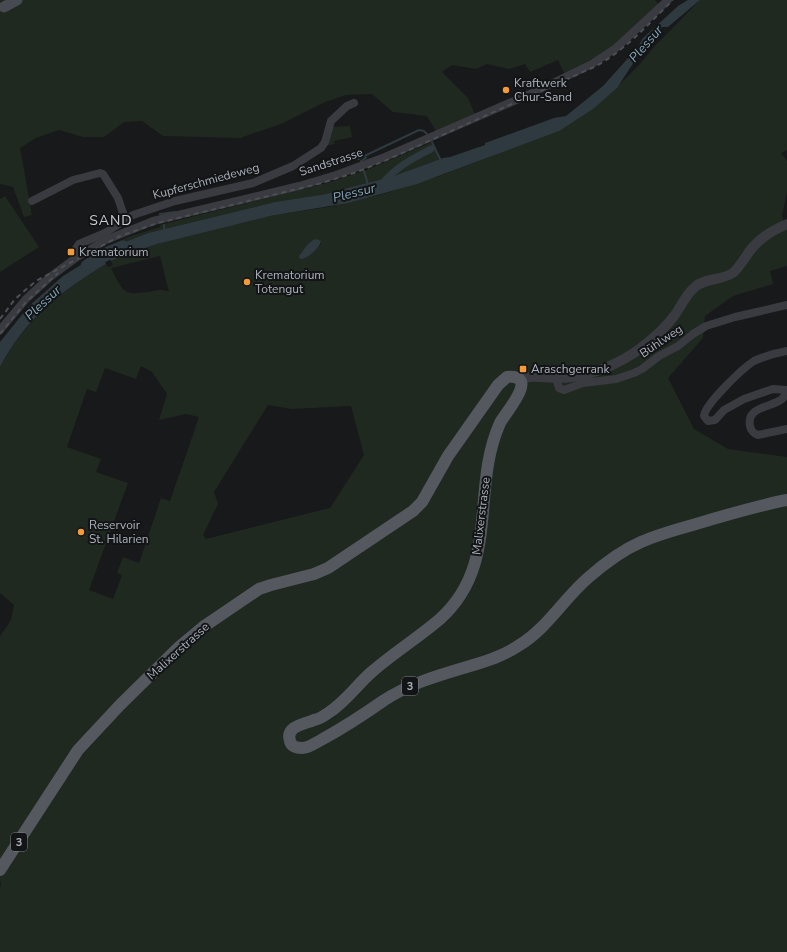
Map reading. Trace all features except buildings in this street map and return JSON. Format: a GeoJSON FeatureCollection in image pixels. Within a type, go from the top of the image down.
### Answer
{"type":"FeatureCollection","features":[{"type":"Feature","properties":{"kind":"main road"},"geometry":{"type":"LineString","coordinates":[[4,7],[17,0]]}},
{"type":"Feature","properties":{"kind":"main road","name":"Malixerstrasse"},"geometry":{"type":"LineString","coordinates":[[0,870],[78,750],[179,647],[198,631],[259,589],[271,584],[314,574],[328,568],[413,511],[422,502],[448,456],[501,382],[510,376],[518,380],[521,385],[521,392],[501,422],[490,451],[479,549],[472,573],[464,589],[456,602],[440,619],[375,669],[334,709],[320,718],[294,728],[290,732],[289,737],[290,743],[295,747],[308,747],[357,720],[404,688],[490,660],[515,649],[540,629],[574,590],[591,575],[614,558],[639,543],[731,513],[787,500]]}},
{"type":"Feature","properties":{"kind":"street","name":"Sandstrasse"},"geometry":{"type":"LineString","coordinates":[[0,330],[33,292],[55,273],[106,240],[154,220],[293,187],[355,168],[534,92],[599,60],[628,38],[668,0]]}},
{"type":"Feature","properties":{"kind":"street","name":"Kupferschmiedeweg"},"geometry":{"type":"LineString","coordinates":[[78,257],[75,250],[79,244],[105,234],[125,219],[136,213],[175,201],[253,183],[288,168],[319,150],[324,144],[331,121],[347,106],[354,103]]}},
{"type":"Feature","properties":{"kind":"street"},"geometry":{"type":"LineString","coordinates":[[32,201],[76,179],[100,173],[103,174],[117,196],[125,219]]}},
{"type":"Feature","properties":{"kind":"street"},"geometry":{"type":"LineString","coordinates":[[518,380],[529,376],[556,378],[571,377],[593,372],[621,360],[631,354],[670,322],[695,287],[703,282],[731,274],[738,268],[756,244],[767,235],[787,224]]}},
{"type":"Feature","properties":{"kind":"street","name":"Bühlweg"},"geometry":{"type":"LineString","coordinates":[[556,378],[559,388],[564,390],[583,383],[621,378],[638,371],[659,356],[678,346],[692,334],[706,326],[735,317],[787,305]]}},
{"type":"Feature","properties":{"kind":"street"},"geometry":{"type":"LineString","coordinates":[[787,351],[767,356],[748,366],[728,384],[708,406],[704,416],[708,420],[713,421],[717,419],[724,410],[741,401],[772,389],[787,390],[782,399],[762,407],[754,412],[750,419],[753,432],[758,435],[787,429]]}},
{"type":"Feature","properties":{"kind":"shaded area"},"geometry":{"type":"Polygon","coordinates":[[[0,0],[655,0],[661,6],[628,38],[566,77],[558,60],[530,72],[525,64],[509,69],[487,64],[476,69],[452,65],[442,72],[468,98],[476,117],[437,133],[427,116],[393,112],[372,94],[346,95],[325,102],[281,124],[240,138],[163,136],[142,121],[124,122],[104,137],[83,137],[59,130],[36,138],[20,148],[32,215],[24,217],[13,187],[0,184],[0,0]]]}},
{"type":"Feature","properties":{"kind":"shaded area"},"geometry":{"type":"Polygon","coordinates":[[[700,0],[787,0],[787,150],[781,153],[787,161],[787,192],[782,216],[785,224],[787,225],[787,266],[770,271],[773,284],[733,296],[705,316],[703,338],[668,378],[694,429],[728,449],[787,457],[787,952],[0,952],[0,636],[11,620],[14,605],[0,593],[0,367],[10,350],[33,321],[59,296],[106,264],[108,267],[113,265],[111,261],[119,257],[157,244],[270,216],[329,207],[383,194],[437,177],[492,156],[609,95],[639,65],[655,46],[700,0]],[[311,241],[302,252],[304,259],[321,244],[321,241],[311,241]],[[160,256],[111,268],[122,288],[130,293],[161,290],[169,292],[160,256]],[[141,366],[136,379],[105,368],[96,392],[87,389],[67,447],[101,459],[96,472],[128,483],[89,590],[113,599],[122,575],[117,573],[123,557],[139,563],[161,498],[170,501],[199,417],[186,414],[159,420],[167,394],[152,372],[141,366]],[[268,405],[214,492],[218,504],[203,535],[206,539],[330,508],[364,455],[351,406],[292,409],[268,405]]]}},
{"type":"Feature","properties":{"kind":"shaded area"},"geometry":{"type":"Polygon","coordinates":[[[350,126],[352,137],[334,141],[335,144],[323,146],[329,127],[350,126]]]}},
{"type":"Feature","properties":{"kind":"shaded area"},"geometry":{"type":"Polygon","coordinates":[[[432,142],[440,159],[391,177],[326,194],[275,202],[148,233],[105,250],[104,248],[128,237],[160,227],[160,225],[331,182],[367,170],[432,142]]]}},
{"type":"Feature","properties":{"kind":"shaded area"},"geometry":{"type":"Polygon","coordinates":[[[5,196],[39,247],[0,272],[0,199],[5,196]]]}},
{"type":"Feature","properties":{"kind":"water"},"geometry":{"type":"Polygon","coordinates":[[[688,0],[700,0],[668,27],[662,27],[638,56],[617,88],[593,109],[559,131],[417,184],[348,203],[270,216],[157,244],[111,261],[105,250],[148,233],[275,202],[326,194],[391,177],[443,158],[485,145],[485,143],[554,118],[566,116],[603,86],[639,46],[642,39],[678,6],[688,0]]]}},
{"type":"Feature","properties":{"kind":"water"},"geometry":{"type":"Polygon","coordinates":[[[316,239],[321,241],[318,247],[309,256],[300,259],[299,256],[306,246],[316,239]]]}},
{"type":"Feature","properties":{"kind":"water"},"geometry":{"type":"Polygon","coordinates":[[[100,253],[106,264],[59,296],[33,320],[21,334],[0,367],[0,342],[29,306],[63,276],[100,253]]]}},
{"type":"Feature","properties":{"kind":"waterway"},"geometry":{"type":"LineString","coordinates":[[358,159],[419,130],[424,131],[427,134]]}},
{"type":"Feature","properties":{"kind":"waterway"},"geometry":{"type":"LineString","coordinates":[[432,142],[441,161]]}},
{"type":"Feature","properties":{"kind":"waterway"},"geometry":{"type":"LineString","coordinates":[[381,185],[410,160],[431,149]]}},
{"type":"Feature","properties":{"kind":"waterway"},"geometry":{"type":"LineString","coordinates":[[362,163],[361,161],[366,158],[365,156]]}},
{"type":"Feature","properties":{"kind":"waterway"},"geometry":{"type":"LineString","coordinates":[[364,171],[368,185]]}},
{"type":"Feature","properties":{"kind":"waterway"},"geometry":{"type":"LineString","coordinates":[[160,214],[175,212]]}},
{"type":"Feature","properties":{"kind":"waterway"},"geometry":{"type":"LineString","coordinates":[[164,225],[164,232]]}},
{"type":"Feature","properties":{"kind":"waterway","name":"Plessur"},"geometry":{"type":"LineString","coordinates":[[87,266],[110,252],[123,247]]}},
{"type":"Feature","properties":{"kind":"railway"},"geometry":{"type":"LineString","coordinates":[[0,319],[15,299],[36,281],[120,236],[158,223],[322,183],[357,172],[594,67],[605,61],[626,45],[673,0]]}},
{"type":"Feature","properties":{"kind":"railway"},"geometry":{"type":"LineString","coordinates":[[0,334],[26,302],[58,273]]}},
{"type":"Feature","properties":{"kind":"place","name":"Kraftwerk Chur-Sand"},"geometry":{"type":"Point","coordinates":[506,90]}},
{"type":"Feature","properties":{"kind":"place","name":"Krematorium"},"geometry":{"type":"Point","coordinates":[71,252]}},
{"type":"Feature","properties":{"kind":"place","name":"Krematorium Totengut"},"geometry":{"type":"Point","coordinates":[247,282]}},
{"type":"Feature","properties":{"kind":"place","name":"Araschgerrank"},"geometry":{"type":"Point","coordinates":[523,369]}},
{"type":"Feature","properties":{"kind":"place","name":"Reservoir St. Hilarien"},"geometry":{"type":"Point","coordinates":[81,532]}},
{"type":"Feature","properties":{"kind":"district","name":"SAND"},"geometry":{"type":"Point","coordinates":[111,220]}}]}
